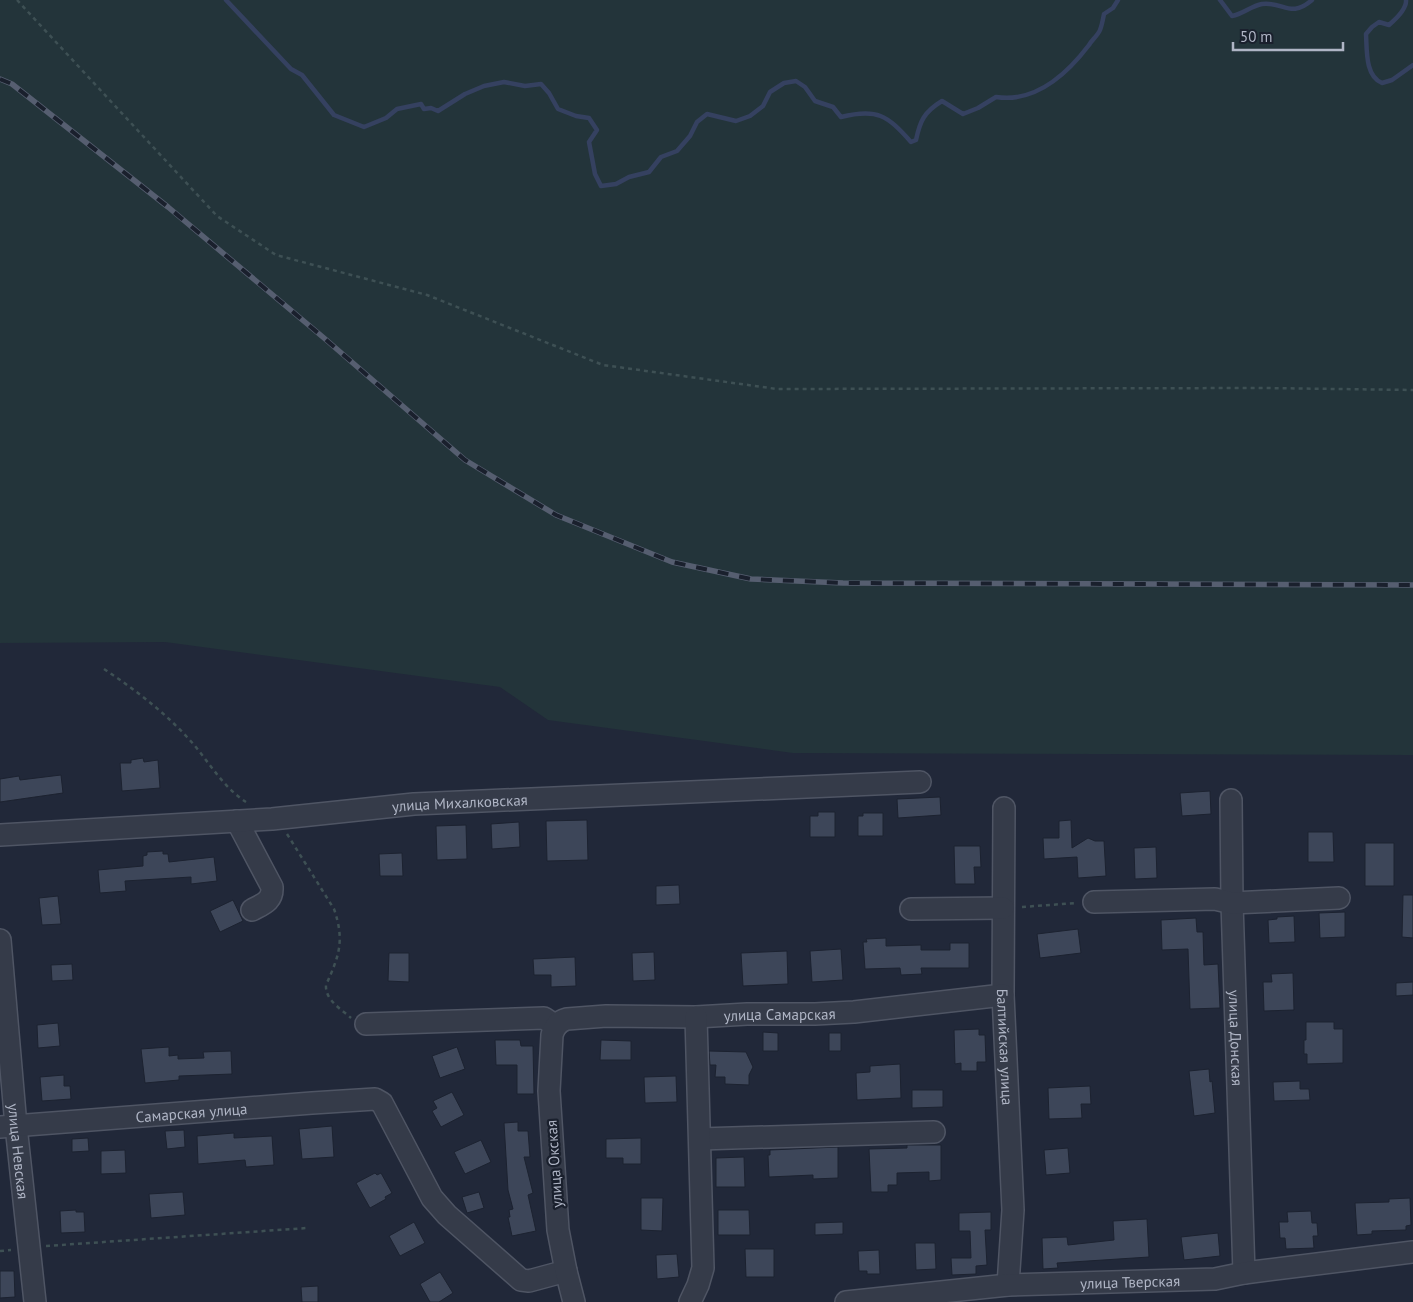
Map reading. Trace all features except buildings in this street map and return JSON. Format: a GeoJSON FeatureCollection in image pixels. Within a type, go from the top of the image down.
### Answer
{"type":"FeatureCollection","features":[{"type":"Feature","properties":{"kind":"street","name":"улица Михалковская"},"geometry":{"type":"LineString","coordinates":[[0,835],[243,812],[277,818],[414,804],[920,782]]}},
{"type":"Feature","properties":{"kind":"street","name":"улица Донская"},"geometry":{"type":"LineString","coordinates":[[1231,800],[1232,903],[1244,1273]]}},
{"type":"Feature","properties":{"kind":"street","name":"Балтийская улица"},"geometry":{"type":"LineString","coordinates":[[1003,1291],[1013,1210],[1003,995],[1004,808]]}},
{"type":"Feature","properties":{"kind":"street"},"geometry":{"type":"LineString","coordinates":[[243,812],[272,887],[271,896],[268,900],[252,910]]}},
{"type":"Feature","properties":{"kind":"street"},"geometry":{"type":"LineString","coordinates":[[1086,902],[1215,899],[1232,903],[1340,898]]}},
{"type":"Feature","properties":{"kind":"street"},"geometry":{"type":"LineString","coordinates":[[911,909],[1003,908]]}},
{"type":"Feature","properties":{"kind":"street","name":"улица Невская"},"geometry":{"type":"LineString","coordinates":[[0,940],[8,1127],[30,1248],[34,1302]]}},
{"type":"Feature","properties":{"kind":"street","name":"улица Самарская"},"geometry":{"type":"LineString","coordinates":[[556,1026],[561,1021],[567,1019],[606,1016],[696,1017],[854,1012],[1003,995]]}},
{"type":"Feature","properties":{"kind":"street"},"geometry":{"type":"LineString","coordinates":[[690,1302],[703,1268],[696,1017]]}},
{"type":"Feature","properties":{"kind":"street"},"geometry":{"type":"LineString","coordinates":[[366,1024],[544,1018],[556,1026]]}},
{"type":"Feature","properties":{"kind":"street","name":"улица Окская"},"geometry":{"type":"LineString","coordinates":[[556,1026],[552,1035],[549,1091],[558,1230],[574,1302]]}},
{"type":"Feature","properties":{"kind":"street","name":"Самарская улица"},"geometry":{"type":"LineString","coordinates":[[8,1127],[375,1099],[382,1102],[432,1198],[447,1215],[521,1280],[529,1281],[566,1272]]}},
{"type":"Feature","properties":{"kind":"street"},"geometry":{"type":"LineString","coordinates":[[700,1139],[934,1132]]}},
{"type":"Feature","properties":{"kind":"street","name":"улица Тверская"},"geometry":{"type":"LineString","coordinates":[[846,1302],[1215,1279],[1244,1273],[1413,1252]]}},
{"type":"Feature","properties":{"kind":"path"},"geometry":{"type":"LineString","coordinates":[[17,0],[217,216],[276,255],[427,295],[603,366],[777,389],[1264,388],[1413,390]]}},
{"type":"Feature","properties":{"kind":"path"},"geometry":{"type":"LineString","coordinates":[[104,669],[147,699],[187,737],[233,793],[243,812]]}},
{"type":"Feature","properties":{"kind":"path"},"geometry":{"type":"LineString","coordinates":[[277,818],[334,909],[339,923],[340,947],[338,957],[326,985],[327,994],[351,1018],[366,1024]]}},
{"type":"Feature","properties":{"kind":"path"},"geometry":{"type":"LineString","coordinates":[[1003,908],[1086,902]]}},
{"type":"Feature","properties":{"kind":"path"},"geometry":{"type":"LineString","coordinates":[[0,1251],[307,1228]]}},
{"type":"Feature","properties":{"kind":"shaded area"},"geometry":{"type":"Polygon","coordinates":[[[0,0],[1413,0],[1413,755],[793,753],[548,720],[500,687],[165,642],[0,643],[0,0]]]}},
{"type":"Feature","properties":{"kind":"waterway"},"geometry":{"type":"LineString","coordinates":[[226,0],[291,69],[302,75],[334,115],[364,127],[386,118],[397,109],[421,104],[424,109],[431,108],[438,111],[465,94],[484,86],[504,82],[525,86],[541,84],[549,93],[558,109],[576,116],[589,118],[597,130],[589,142],[595,174],[601,186],[616,184],[629,177],[649,172],[661,157],[677,151],[690,136],[697,122],[707,114],[736,121],[750,116],[763,106],[770,92],[784,83],[796,81],[805,87],[815,101],[833,107],[841,117],[864,113],[881,116],[895,125],[911,142],[916,140],[921,122],[927,113],[942,101],[963,114],[978,108],[996,97],[1010,98],[1024,95],[1037,91],[1049,84],[1080,56],[1099,32],[1104,14],[1113,8],[1118,0]]}},
{"type":"Feature","properties":{"kind":"waterway"},"geometry":{"type":"LineString","coordinates":[[1220,0],[1232,16],[1262,4],[1292,9],[1304,6],[1312,0]]}},
{"type":"Feature","properties":{"kind":"waterway"},"geometry":{"type":"LineString","coordinates":[[1406,0],[1403,10],[1389,25],[1379,22],[1366,34],[1367,55],[1372,75],[1382,83],[1392,80],[1413,65]]}},
{"type":"Feature","properties":{"kind":"railway"},"geometry":{"type":"LineString","coordinates":[[0,79],[12,84],[168,207],[465,460],[556,515],[672,562],[751,579],[843,583],[1413,585]]}}]}
